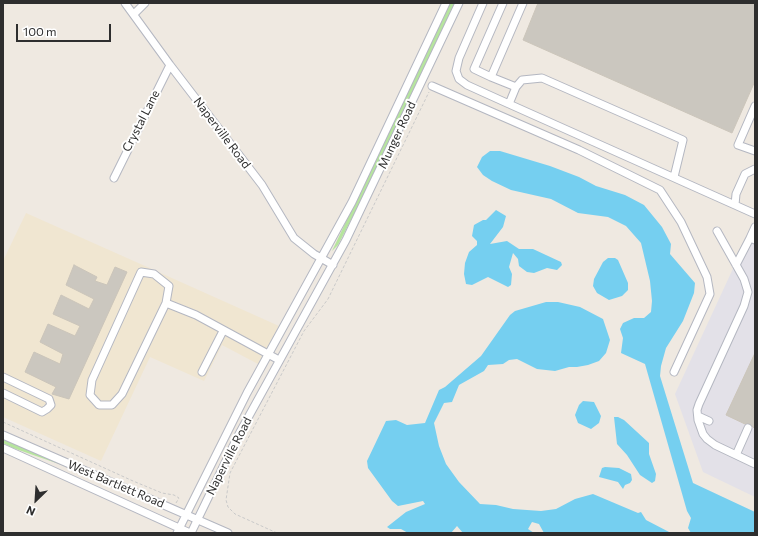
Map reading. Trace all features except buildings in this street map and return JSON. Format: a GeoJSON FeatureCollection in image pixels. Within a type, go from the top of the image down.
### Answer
{"type":"FeatureCollection","features":[{"type":"Feature","properties":{"kind":"street","name":"Naperville Road"},"geometry":{"type":"LineString","coordinates":[[126,3],[170,65],[262,186],[294,238],[332,265],[238,437],[191,533]]}},
{"type":"Feature","properties":{"kind":"street"},"geometry":{"type":"LineString","coordinates":[[134,14],[145,3]]}},
{"type":"Feature","properties":{"kind":"street","name":"Munger Road"},"geometry":{"type":"LineString","coordinates":[[322,259],[352,202],[446,3]]}},
{"type":"Feature","properties":{"kind":"street","name":"Munger Road"},"geometry":{"type":"LineString","coordinates":[[332,265],[370,191],[459,3]]}},
{"type":"Feature","properties":{"kind":"street"},"geometry":{"type":"LineString","coordinates":[[483,3],[459,58],[456,71],[459,80],[467,85],[755,214]]}},
{"type":"Feature","properties":{"kind":"street"},"geometry":{"type":"LineString","coordinates":[[503,3],[474,69],[516,87]]}},
{"type":"Feature","properties":{"kind":"street"},"geometry":{"type":"LineString","coordinates":[[491,77],[523,3]]}},
{"type":"Feature","properties":{"kind":"street","name":"Crystal Lane"},"geometry":{"type":"LineString","coordinates":[[114,178],[170,65]]}},
{"type":"Feature","properties":{"kind":"street"},"geometry":{"type":"LineString","coordinates":[[509,104],[516,87],[522,80],[542,78],[683,140],[674,177]]}},
{"type":"Feature","properties":{"kind":"street"},"geometry":{"type":"LineString","coordinates":[[432,86],[579,150],[660,190],[681,222],[704,270],[710,294],[674,372]]}},
{"type":"Feature","properties":{"kind":"street"},"geometry":{"type":"LineString","coordinates":[[755,106],[738,145],[755,151]]}},
{"type":"Feature","properties":{"kind":"street"},"geometry":{"type":"LineString","coordinates":[[735,205],[736,194],[745,174],[755,169]]}},
{"type":"Feature","properties":{"kind":"street"},"geometry":{"type":"LineString","coordinates":[[736,265],[753,239],[755,227]]}},
{"type":"Feature","properties":{"kind":"street"},"geometry":{"type":"LineString","coordinates":[[717,231],[744,279],[748,292],[744,306],[699,404],[698,416],[703,434],[707,439],[755,464]]}},
{"type":"Feature","properties":{"kind":"street","name":"Naperville Road"},"geometry":{"type":"LineString","coordinates":[[178,531],[268,354],[322,259]]}},
{"type":"Feature","properties":{"kind":"street"},"geometry":{"type":"LineString","coordinates":[[141,272],[154,274],[169,286],[166,303],[122,394],[112,405],[99,404],[90,395],[92,380],[141,272]]}},
{"type":"Feature","properties":{"kind":"street"},"geometry":{"type":"LineString","coordinates":[[166,303],[196,315],[279,360]]}},
{"type":"Feature","properties":{"kind":"street"},"geometry":{"type":"LineString","coordinates":[[202,372],[223,330]]}},
{"type":"Feature","properties":{"kind":"street"},"geometry":{"type":"LineString","coordinates":[[3,377],[49,399],[51,405],[48,409],[42,412],[3,393]]}},
{"type":"Feature","properties":{"kind":"street"},"geometry":{"type":"LineString","coordinates":[[698,416],[709,421]]}},
{"type":"Feature","properties":{"kind":"street"},"geometry":{"type":"LineString","coordinates":[[736,455],[748,428]]}},
{"type":"Feature","properties":{"kind":"street","name":"West Bartlett Road"},"geometry":{"type":"LineString","coordinates":[[3,435],[228,533]]}},
{"type":"Feature","properties":{"kind":"street","name":"West Bartlett Road"},"geometry":{"type":"LineString","coordinates":[[3,448],[178,531],[191,533]]}},
{"type":"Feature","properties":{"kind":"path"},"geometry":{"type":"LineString","coordinates":[[277,533],[234,514],[228,507],[226,500],[230,473],[304,331],[328,299],[432,86]]}},
{"type":"Feature","properties":{"kind":"path"},"geometry":{"type":"LineString","coordinates":[[3,422],[133,481],[178,498]]}},
{"type":"Feature","properties":{"kind":"shaded area"},"geometry":{"type":"Polygon","coordinates":[[[26,213],[279,326],[258,364],[222,345],[204,381],[150,357],[101,461],[3,417],[3,261],[26,213]]]}},
{"type":"Feature","properties":{"kind":"shaded area"},"geometry":{"type":"Polygon","coordinates":[[[755,221],[755,497],[703,472],[675,394],[755,221]]]}},
{"type":"Feature","properties":{"kind":"green space"},"geometry":{"type":"Polygon","coordinates":[[[450,3],[455,3],[360,203],[338,245],[332,251],[450,3]]]}},
{"type":"Feature","properties":{"kind":"green space"},"geometry":{"type":"Polygon","coordinates":[[[3,439],[85,473],[13,448],[3,443],[3,439]]]}},
{"type":"Feature","properties":{"kind":"water"},"geometry":{"type":"Polygon","coordinates":[[[490,151],[500,151],[550,166],[579,177],[596,186],[625,195],[644,205],[662,227],[671,244],[670,254],[695,283],[694,293],[683,321],[666,348],[660,376],[693,483],[755,512],[755,533],[691,533],[688,528],[691,518],[687,511],[645,364],[621,353],[623,338],[620,329],[623,323],[634,318],[644,318],[651,312],[652,301],[650,281],[641,243],[626,226],[608,217],[578,213],[551,199],[511,190],[492,181],[483,175],[477,167],[482,157],[490,151]]]}},
{"type":"Feature","properties":{"kind":"water"},"geometry":{"type":"Polygon","coordinates":[[[496,210],[506,216],[503,227],[490,244],[507,241],[519,249],[533,249],[561,262],[562,265],[557,270],[547,268],[534,273],[527,272],[519,266],[518,259],[513,253],[509,267],[512,274],[511,285],[508,287],[488,277],[472,285],[466,284],[464,274],[465,263],[469,252],[477,245],[477,241],[472,236],[474,225],[486,220],[496,210]]]}},
{"type":"Feature","properties":{"kind":"water"},"geometry":{"type":"Polygon","coordinates":[[[608,258],[615,258],[618,260],[628,283],[628,290],[622,296],[609,300],[597,293],[593,286],[594,279],[603,262],[608,258]]]}},
{"type":"Feature","properties":{"kind":"water"},"geometry":{"type":"Polygon","coordinates":[[[546,302],[558,302],[580,307],[603,319],[610,340],[606,353],[599,361],[588,365],[569,367],[555,371],[537,369],[517,359],[509,360],[503,364],[488,365],[484,371],[459,385],[452,402],[444,403],[434,423],[439,446],[446,464],[459,482],[480,504],[496,505],[513,509],[541,511],[556,509],[575,499],[593,494],[638,513],[641,512],[646,520],[671,533],[544,533],[539,524],[532,522],[528,529],[534,533],[463,533],[457,526],[451,533],[408,533],[401,529],[390,529],[387,527],[406,512],[425,504],[423,501],[398,506],[392,501],[368,468],[367,461],[386,421],[396,420],[407,425],[425,423],[439,390],[445,387],[481,356],[510,315],[515,311],[546,302]]]}},
{"type":"Feature","properties":{"kind":"water"},"geometry":{"type":"Polygon","coordinates":[[[583,401],[594,402],[601,416],[599,423],[591,429],[578,423],[575,415],[579,405],[583,401]]]}},
{"type":"Feature","properties":{"kind":"water"},"geometry":{"type":"Polygon","coordinates":[[[614,417],[624,420],[649,443],[649,454],[656,474],[655,481],[652,483],[640,475],[627,455],[617,444],[614,417]]]}},
{"type":"Feature","properties":{"kind":"water"},"geometry":{"type":"Polygon","coordinates":[[[602,468],[619,468],[631,474],[632,480],[630,483],[625,485],[623,489],[618,482],[599,477],[602,468]]]}}]}
